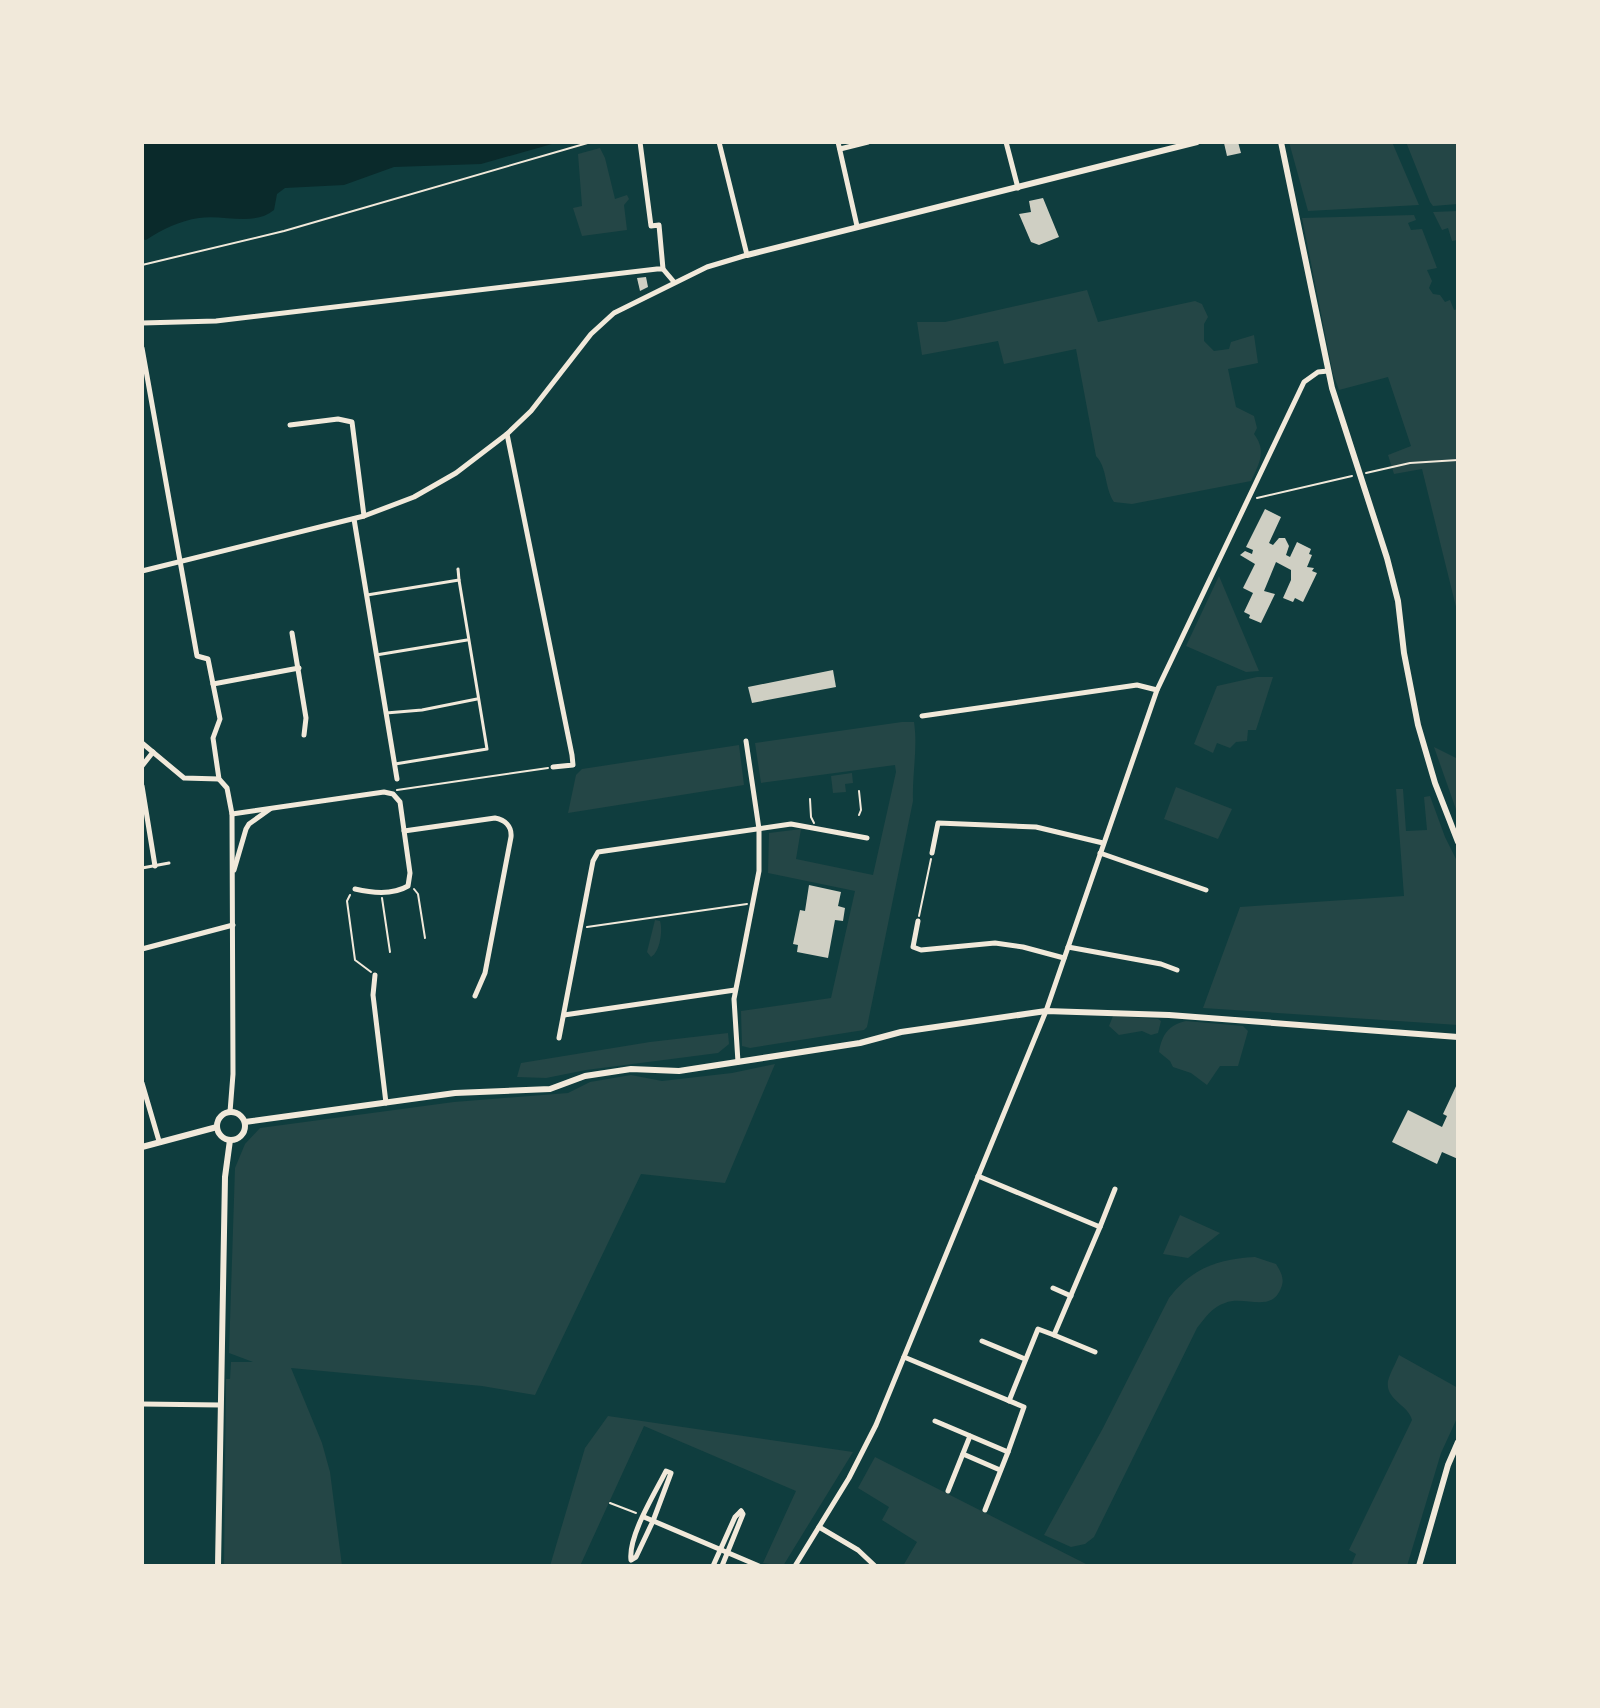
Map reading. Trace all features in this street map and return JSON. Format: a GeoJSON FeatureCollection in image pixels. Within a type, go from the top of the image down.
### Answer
{"type":"FeatureCollection","features":[{"type":"Feature","properties":{"kind":"street"},"geometry":{"type":"LineString","coordinates":[[640,142],[651,226],[659,225],[663,269],[674,282]]}},
{"type":"Feature","properties":{"kind":"street"},"geometry":{"type":"LineString","coordinates":[[719,142],[747,255]]}},
{"type":"Feature","properties":{"kind":"street"},"geometry":{"type":"LineString","coordinates":[[857,226],[839,145],[868,142]]}},
{"type":"Feature","properties":{"kind":"street"},"geometry":{"type":"LineString","coordinates":[[1006,142],[1018,188]]}},
{"type":"Feature","properties":{"kind":"street"},"geometry":{"type":"LineString","coordinates":[[142,571],[354,519],[414,497],[474,460],[507,434],[531,411],[605,319],[626,305],[717,262],[1197,142]]}},
{"type":"Feature","properties":{"kind":"street"},"geometry":{"type":"LineString","coordinates":[[1281,142],[1328,371],[1393,580],[1418,725],[1435,783],[1458,842]]}},
{"type":"Feature","properties":{"kind":"street"},"geometry":{"type":"LineString","coordinates":[[142,323],[216,321],[663,269]]}},
{"type":"Feature","properties":{"kind":"street"},"geometry":{"type":"LineString","coordinates":[[142,348],[197,656],[208,659],[220,719],[213,738],[219,779],[227,788],[232,814],[230,1112]]}},
{"type":"Feature","properties":{"kind":"street"},"geometry":{"type":"LineString","coordinates":[[795,1566],[864,1451],[904,1357],[1046,1011],[1157,690],[1304,382],[1318,372],[1328,371]]}},
{"type":"Feature","properties":{"kind":"street"},"geometry":{"type":"LineString","coordinates":[[290,425],[338,419],[352,422],[364,516]]}},
{"type":"Feature","properties":{"kind":"street"},"geometry":{"type":"LineString","coordinates":[[507,434],[573,765],[553,767]]}},
{"type":"Feature","properties":{"kind":"street"},"geometry":{"type":"LineString","coordinates":[[354,519],[397,779]]}},
{"type":"Feature","properties":{"kind":"street"},"geometry":{"type":"LineString","coordinates":[[292,633],[306,718],[304,735]]}},
{"type":"Feature","properties":{"kind":"street"},"geometry":{"type":"LineString","coordinates":[[213,684],[299,668]]}},
{"type":"Feature","properties":{"kind":"street"},"geometry":{"type":"LineString","coordinates":[[922,716],[1137,685],[1157,690]]}},
{"type":"Feature","properties":{"kind":"street"},"geometry":{"type":"LineString","coordinates":[[738,1062],[735,990],[759,871],[759,829],[746,741]]}},
{"type":"Feature","properties":{"kind":"street"},"geometry":{"type":"LineString","coordinates":[[142,743],[184,778],[219,779]]}},
{"type":"Feature","properties":{"kind":"street"},"geometry":{"type":"LineString","coordinates":[[142,766],[153,752]]}},
{"type":"Feature","properties":{"kind":"street"},"geometry":{"type":"LineString","coordinates":[[142,786],[155,866]]}},
{"type":"Feature","properties":{"kind":"street"},"geometry":{"type":"LineString","coordinates":[[232,814],[384,792],[393,794],[400,802],[410,873],[408,886],[381,892],[355,889]]}},
{"type":"Feature","properties":{"kind":"street"},"geometry":{"type":"LineString","coordinates":[[233,875],[246,829],[271,809]]}},
{"type":"Feature","properties":{"kind":"street"},"geometry":{"type":"LineString","coordinates":[[404,831],[495,818],[504,821],[510,828],[511,837],[485,973],[475,996]]}},
{"type":"Feature","properties":{"kind":"street"},"geometry":{"type":"LineString","coordinates":[[932,853],[938,823],[1036,827],[1103,843]]}},
{"type":"Feature","properties":{"kind":"street"},"geometry":{"type":"LineString","coordinates":[[559,1038],[593,861],[598,852],[791,824],[867,838]]}},
{"type":"Feature","properties":{"kind":"street"},"geometry":{"type":"LineString","coordinates":[[1100,853],[1206,890]]}},
{"type":"Feature","properties":{"kind":"street"},"geometry":{"type":"LineString","coordinates":[[918,921],[913,947],[921,950],[995,943],[1064,958]]}},
{"type":"Feature","properties":{"kind":"street"},"geometry":{"type":"LineString","coordinates":[[142,949],[233,925]]}},
{"type":"Feature","properties":{"kind":"street"},"geometry":{"type":"LineString","coordinates":[[1068,947],[1161,964],[1177,970]]}},
{"type":"Feature","properties":{"kind":"street"},"geometry":{"type":"LineString","coordinates":[[375,975],[373,995],[386,1104]]}},
{"type":"Feature","properties":{"kind":"street"},"geometry":{"type":"LineString","coordinates":[[564,1015],[735,990]]}},
{"type":"Feature","properties":{"kind":"street"},"geometry":{"type":"LineString","coordinates":[[245,1122],[455,1093],[550,1089],[585,1076],[631,1069],[679,1071],[860,1043],[901,1032],[1046,1011],[1169,1015],[1458,1037]]}},
{"type":"Feature","properties":{"kind":"street"},"geometry":{"type":"LineString","coordinates":[[142,1083],[159,1141]]}},
{"type":"Feature","properties":{"kind":"street"},"geometry":{"type":"LineString","coordinates":[[230,1112],[240,1115],[245,1122],[242,1136],[230,1140],[221,1136],[217,1127],[222,1115],[230,1112]]}},
{"type":"Feature","properties":{"kind":"street"},"geometry":{"type":"LineString","coordinates":[[142,1147],[217,1127]]}},
{"type":"Feature","properties":{"kind":"street"},"geometry":{"type":"LineString","coordinates":[[218,1566],[225,1177],[230,1140]]}},
{"type":"Feature","properties":{"kind":"street"},"geometry":{"type":"LineString","coordinates":[[978,1176],[1100,1227]]}},
{"type":"Feature","properties":{"kind":"street"},"geometry":{"type":"LineString","coordinates":[[1054,1335],[1115,1189]]}},
{"type":"Feature","properties":{"kind":"street"},"geometry":{"type":"LineString","coordinates":[[1053,1288],[1071,1296]]}},
{"type":"Feature","properties":{"kind":"street"},"geometry":{"type":"LineString","coordinates":[[1009,1401],[1038,1329],[1095,1352]]}},
{"type":"Feature","properties":{"kind":"street"},"geometry":{"type":"LineString","coordinates":[[982,1341],[1025,1359]]}},
{"type":"Feature","properties":{"kind":"street"},"geometry":{"type":"LineString","coordinates":[[904,1357],[1024,1407],[985,1510]]}},
{"type":"Feature","properties":{"kind":"street"},"geometry":{"type":"LineString","coordinates":[[142,1404],[220,1405]]}},
{"type":"Feature","properties":{"kind":"street"},"geometry":{"type":"LineString","coordinates":[[935,1421],[1008,1452]]}},
{"type":"Feature","properties":{"kind":"street"},"geometry":{"type":"LineString","coordinates":[[948,1491],[970,1436]]}},
{"type":"Feature","properties":{"kind":"street"},"geometry":{"type":"LineString","coordinates":[[1419,1566],[1448,1465],[1458,1442]]}},
{"type":"Feature","properties":{"kind":"street"},"geometry":{"type":"LineString","coordinates":[[963,1454],[1000,1470]]}},
{"type":"Feature","properties":{"kind":"street"},"geometry":{"type":"LineString","coordinates":[[666,1471],[669,1471],[665,1492],[653,1521],[636,1557],[631,1560],[631,1551],[644,1517],[666,1471]]}},
{"type":"Feature","properties":{"kind":"street"},"geometry":{"type":"LineString","coordinates":[[713,1566],[735,1517],[741,1511],[743,1514],[722,1566]]}},
{"type":"Feature","properties":{"kind":"street"},"geometry":{"type":"LineString","coordinates":[[644,1517],[759,1566]]}},
{"type":"Feature","properties":{"kind":"street"},"geometry":{"type":"LineString","coordinates":[[819,1527],[858,1550],[875,1566]]}},
{"type":"Feature","properties":{"kind":"lane"},"geometry":{"type":"LineString","coordinates":[[395,764],[487,749],[458,569]]}},
{"type":"Feature","properties":{"kind":"lane"},"geometry":{"type":"LineString","coordinates":[[367,595],[459,580]]}},
{"type":"Feature","properties":{"kind":"lane"},"geometry":{"type":"LineString","coordinates":[[376,655],[468,640]]}},
{"type":"Feature","properties":{"kind":"lane"},"geometry":{"type":"LineString","coordinates":[[386,713],[479,699]]}},
{"type":"Feature","properties":{"kind":"lane"},"geometry":{"type":"LineString","coordinates":[[142,868],[169,863]]}},
{"type":"Feature","properties":{"kind":"path"},"geometry":{"type":"LineString","coordinates":[[142,265],[284,231],[591,142]]}},
{"type":"Feature","properties":{"kind":"path"},"geometry":{"type":"LineString","coordinates":[[1248,500],[1410,463],[1458,460]]}},
{"type":"Feature","properties":{"kind":"path"},"geometry":{"type":"LineString","coordinates":[[393,794],[398,788],[553,767]]}},
{"type":"Feature","properties":{"kind":"path"},"geometry":{"type":"LineString","coordinates":[[859,791],[859,815]]}},
{"type":"Feature","properties":{"kind":"path"},"geometry":{"type":"LineString","coordinates":[[810,799],[815,828]]}},
{"type":"Feature","properties":{"kind":"path"},"geometry":{"type":"LineString","coordinates":[[918,921],[932,853]]}},
{"type":"Feature","properties":{"kind":"path"},"geometry":{"type":"LineString","coordinates":[[408,886],[418,894],[425,938]]}},
{"type":"Feature","properties":{"kind":"path"},"geometry":{"type":"LineString","coordinates":[[355,889],[347,901],[355,960],[375,975]]}},
{"type":"Feature","properties":{"kind":"path"},"geometry":{"type":"LineString","coordinates":[[381,892],[390,952]]}},
{"type":"Feature","properties":{"kind":"path"},"geometry":{"type":"LineString","coordinates":[[581,927],[752,904]]}},
{"type":"Feature","properties":{"kind":"path"},"geometry":{"type":"LineString","coordinates":[[610,1503],[644,1517]]}},
{"type":"Feature","properties":{"kind":"shaded area"},"geometry":{"type":"Polygon","coordinates":[[[142,142],[559,142],[481,164],[394,167],[344,185],[285,188],[277,194],[274,210],[266,215],[248,219],[192,219],[146,240],[142,239],[142,142]]]}},
{"type":"Feature","properties":{"kind":"shaded area"},"geometry":{"type":"Polygon","coordinates":[[[1289,142],[1392,142],[1419,205],[1308,211],[1289,142]]]}},
{"type":"Feature","properties":{"kind":"shaded area"},"geometry":{"type":"Polygon","coordinates":[[[1406,142],[1458,142],[1458,204],[1433,206],[1406,142]]]}},
{"type":"Feature","properties":{"kind":"shaded area"},"geometry":{"type":"Polygon","coordinates":[[[600,148],[615,199],[627,195],[629,199],[624,205],[627,230],[582,236],[573,208],[582,206],[578,154],[600,148]]]}},
{"type":"Feature","properties":{"kind":"shaded area"},"geometry":{"type":"Polygon","coordinates":[[[1458,211],[1458,240],[1452,241],[1448,228],[1442,230],[1433,212],[1458,211]]]}},
{"type":"Feature","properties":{"kind":"shaded area"},"geometry":{"type":"Polygon","coordinates":[[[1414,215],[1416,220],[1408,223],[1411,230],[1422,229],[1437,268],[1427,270],[1432,281],[1429,288],[1445,302],[1450,300],[1454,310],[1458,309],[1458,615],[1422,469],[1394,474],[1388,455],[1411,446],[1388,377],[1339,390],[1333,374],[1302,218],[1414,215]]]}},
{"type":"Feature","properties":{"kind":"shaded area"},"geometry":{"type":"Polygon","coordinates":[[[1087,290],[1098,322],[1195,301],[1202,304],[1208,317],[1204,324],[1204,341],[1214,351],[1229,349],[1231,342],[1254,335],[1258,363],[1228,369],[1236,407],[1254,416],[1257,428],[1254,434],[1261,452],[1251,481],[1132,504],[1114,502],[1096,456],[1076,349],[1004,364],[998,341],[922,355],[917,322],[945,322],[1087,290]]]}},
{"type":"Feature","properties":{"kind":"shaded area"},"geometry":{"type":"Polygon","coordinates":[[[1219,576],[1259,671],[1246,672],[1186,646],[1219,576]]]}},
{"type":"Feature","properties":{"kind":"shaded area"},"geometry":{"type":"Polygon","coordinates":[[[1257,677],[1273,677],[1256,730],[1248,730],[1247,741],[1236,742],[1230,748],[1217,743],[1213,753],[1194,744],[1217,686],[1257,677]]]}},
{"type":"Feature","properties":{"kind":"shaded area"},"geometry":{"type":"Polygon","coordinates":[[[914,722],[913,801],[867,1027],[864,1030],[750,1048],[742,1046],[741,1011],[831,998],[855,891],[768,873],[769,833],[801,829],[796,859],[873,875],[896,772],[895,765],[761,783],[755,743],[914,722]]]}},
{"type":"Feature","properties":{"kind":"shaded area"},"geometry":{"type":"Polygon","coordinates":[[[739,745],[744,785],[568,813],[576,775],[582,769],[739,745]]]}},
{"type":"Feature","properties":{"kind":"shaded area"},"geometry":{"type":"Polygon","coordinates":[[[1434,747],[1458,759],[1458,815],[1434,747]]]}},
{"type":"Feature","properties":{"kind":"shaded area"},"geometry":{"type":"Polygon","coordinates":[[[852,773],[853,783],[845,784],[846,792],[833,793],[831,776],[852,773]]]}},
{"type":"Feature","properties":{"kind":"shaded area"},"geometry":{"type":"Polygon","coordinates":[[[1176,787],[1232,809],[1218,839],[1164,819],[1176,787]]]}},
{"type":"Feature","properties":{"kind":"shaded area"},"geometry":{"type":"Polygon","coordinates":[[[1396,789],[1403,789],[1406,831],[1427,830],[1424,797],[1430,796],[1458,863],[1458,1025],[1203,1008],[1240,907],[1404,896],[1396,789]]]}},
{"type":"Feature","properties":{"kind":"shaded area"},"geometry":{"type":"Polygon","coordinates":[[[655,920],[660,921],[661,935],[657,951],[651,957],[647,952],[655,920]]]}},
{"type":"Feature","properties":{"kind":"shaded area"},"geometry":{"type":"Polygon","coordinates":[[[1113,1016],[1161,1021],[1158,1033],[1151,1035],[1142,1031],[1119,1035],[1109,1026],[1113,1016]]]}},
{"type":"Feature","properties":{"kind":"shaded area"},"geometry":{"type":"Polygon","coordinates":[[[1186,1021],[1243,1026],[1248,1031],[1238,1066],[1220,1066],[1207,1085],[1191,1073],[1173,1067],[1159,1052],[1160,1046],[1171,1028],[1186,1021]]]}},
{"type":"Feature","properties":{"kind":"shaded area"},"geometry":{"type":"Polygon","coordinates":[[[728,1033],[729,1044],[718,1053],[546,1078],[517,1077],[521,1063],[728,1033]]]}},
{"type":"Feature","properties":{"kind":"shaded area"},"geometry":{"type":"Polygon","coordinates":[[[775,1064],[725,1183],[641,1174],[535,1395],[482,1386],[291,1368],[322,1443],[330,1472],[342,1566],[224,1566],[226,1379],[230,1379],[231,1362],[253,1362],[229,1353],[235,1168],[245,1144],[260,1128],[454,1102],[568,1093],[590,1082],[631,1075],[662,1081],[732,1073],[775,1064]]]}},
{"type":"Feature","properties":{"kind":"shaded area"},"geometry":{"type":"Polygon","coordinates":[[[1180,1215],[1220,1233],[1188,1258],[1163,1254],[1180,1215]]]}},
{"type":"Feature","properties":{"kind":"shaded area"},"geometry":{"type":"Polygon","coordinates":[[[1255,1257],[1276,1264],[1283,1282],[1277,1296],[1264,1302],[1233,1301],[1220,1305],[1197,1328],[1094,1537],[1085,1544],[1071,1547],[1044,1535],[1169,1298],[1187,1279],[1207,1267],[1255,1257]]]}},
{"type":"Feature","properties":{"kind":"shaded area"},"geometry":{"type":"Polygon","coordinates":[[[1399,1355],[1458,1388],[1458,1416],[1441,1453],[1407,1566],[1351,1566],[1356,1554],[1349,1550],[1412,1420],[1388,1388],[1399,1355]]]}},
{"type":"Feature","properties":{"kind":"shaded area"},"geometry":{"type":"Polygon","coordinates":[[[608,1416],[853,1452],[783,1566],[763,1563],[796,1491],[644,1426],[580,1566],[550,1566],[585,1448],[608,1416]]]}},
{"type":"Feature","properties":{"kind":"shaded area"},"geometry":{"type":"Polygon","coordinates":[[[875,1457],[1085,1566],[903,1566],[917,1542],[882,1520],[889,1507],[858,1488],[875,1457]]]}},
{"type":"Feature","properties":{"kind":"building"},"geometry":{"type":"Polygon","coordinates":[[[1238,142],[1241,153],[1227,156],[1224,143],[1238,142]]]}},
{"type":"Feature","properties":{"kind":"building"},"geometry":{"type":"Polygon","coordinates":[[[1043,198],[1059,237],[1039,245],[1031,242],[1019,214],[1031,212],[1029,201],[1043,198]]]}},
{"type":"Feature","properties":{"kind":"building"},"geometry":{"type":"Polygon","coordinates":[[[646,277],[648,287],[640,291],[637,278],[646,277]]]}},
{"type":"Feature","properties":{"kind":"building"},"geometry":{"type":"Polygon","coordinates":[[[1265,509],[1281,517],[1269,543],[1273,545],[1279,538],[1285,538],[1289,546],[1286,555],[1290,557],[1297,542],[1311,549],[1307,567],[1314,568],[1312,571],[1317,573],[1303,602],[1295,598],[1293,602],[1283,598],[1291,580],[1291,570],[1276,562],[1264,591],[1275,594],[1261,623],[1244,612],[1253,593],[1243,588],[1255,564],[1240,555],[1245,551],[1252,554],[1253,550],[1246,547],[1265,509]]]}},
{"type":"Feature","properties":{"kind":"building"},"geometry":{"type":"Polygon","coordinates":[[[833,670],[836,687],[752,703],[748,687],[833,670]]]}},
{"type":"Feature","properties":{"kind":"building"},"geometry":{"type":"Polygon","coordinates":[[[809,885],[841,892],[838,906],[845,908],[843,921],[835,920],[828,958],[797,952],[798,945],[793,944],[800,910],[805,911],[809,885]]]}},
{"type":"Feature","properties":{"kind":"building"},"geometry":{"type":"Polygon","coordinates":[[[1458,1082],[1458,1159],[1442,1152],[1437,1164],[1392,1142],[1408,1110],[1442,1127],[1447,1116],[1443,1114],[1458,1082]]]}}]}
